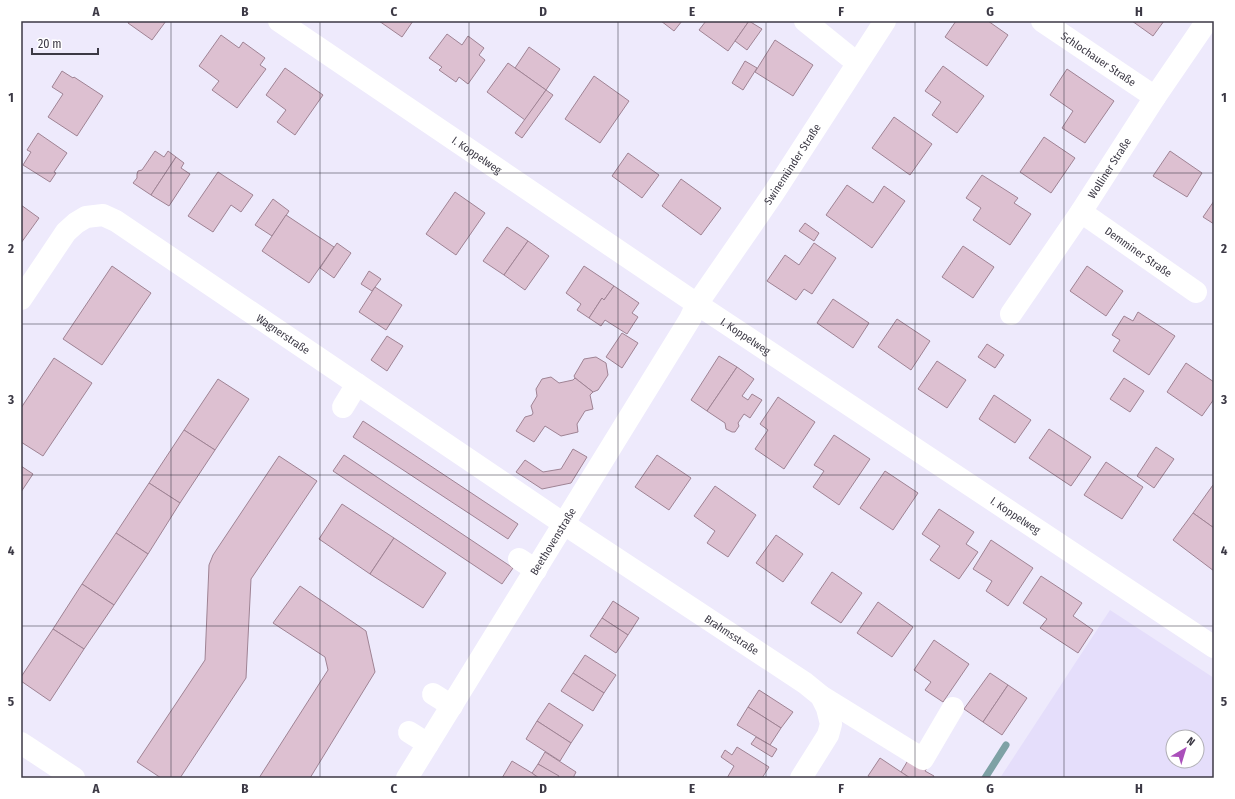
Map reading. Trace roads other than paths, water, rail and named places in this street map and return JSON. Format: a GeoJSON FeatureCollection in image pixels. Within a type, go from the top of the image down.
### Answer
{"type":"FeatureCollection","features":[{"type":"Feature","properties":{"kind":"street","name":"I. Koppelweg"},"geometry":{"type":"LineString","coordinates":[[279,21],[697,304],[1214,646]]}},
{"type":"Feature","properties":{"kind":"street"},"geometry":{"type":"LineString","coordinates":[[805,21],[858,63]]}},
{"type":"Feature","properties":{"kind":"street","name":"Swinemünder Straße"},"geometry":{"type":"LineString","coordinates":[[697,304],[773,194],[884,21]]}},
{"type":"Feature","properties":{"kind":"street","name":"Schlochauer Straße"},"geometry":{"type":"LineString","coordinates":[[1042,21],[1155,97]]}},
{"type":"Feature","properties":{"kind":"street","name":"Wolliner Straße"},"geometry":{"type":"LineString","coordinates":[[1011,314],[1081,212],[1206,21]]}},
{"type":"Feature","properties":{"kind":"street","name":"Demminer Straße"},"geometry":{"type":"LineString","coordinates":[[1081,212],[1196,292]]}},
{"type":"Feature","properties":{"kind":"street","name":"Wagnerstraße"},"geometry":{"type":"LineString","coordinates":[[21,299],[66,232],[86,217],[103,215],[116,221],[252,324],[294,352],[357,384],[564,524]]}},
{"type":"Feature","properties":{"kind":"street","name":"Beethovenstraße"},"geometry":{"type":"LineString","coordinates":[[407,778],[452,706],[528,564],[564,524],[690,319],[697,304]]}},
{"type":"Feature","properties":{"kind":"street"},"geometry":{"type":"LineString","coordinates":[[343,408],[357,384]]}},
{"type":"Feature","properties":{"kind":"street","name":"Brahmsstraße"},"geometry":{"type":"LineString","coordinates":[[564,524],[805,683],[821,696],[827,708],[831,724],[828,735],[801,778]]}},
{"type":"Feature","properties":{"kind":"street"},"geometry":{"type":"LineString","coordinates":[[433,694],[452,706]]}},
{"type":"Feature","properties":{"kind":"street"},"geometry":{"type":"LineString","coordinates":[[821,696],[923,759],[953,708]]}},
{"type":"Feature","properties":{"kind":"street"},"geometry":{"type":"LineString","coordinates":[[409,732],[428,744]]}},
{"type":"Feature","properties":{"kind":"street"},"geometry":{"type":"LineString","coordinates":[[33,744],[74,778]]}},
{"type":"Feature","properties":{"kind":"waterway"},"geometry":{"type":"LineString","coordinates":[[985,778],[1006,745]]}}]}
